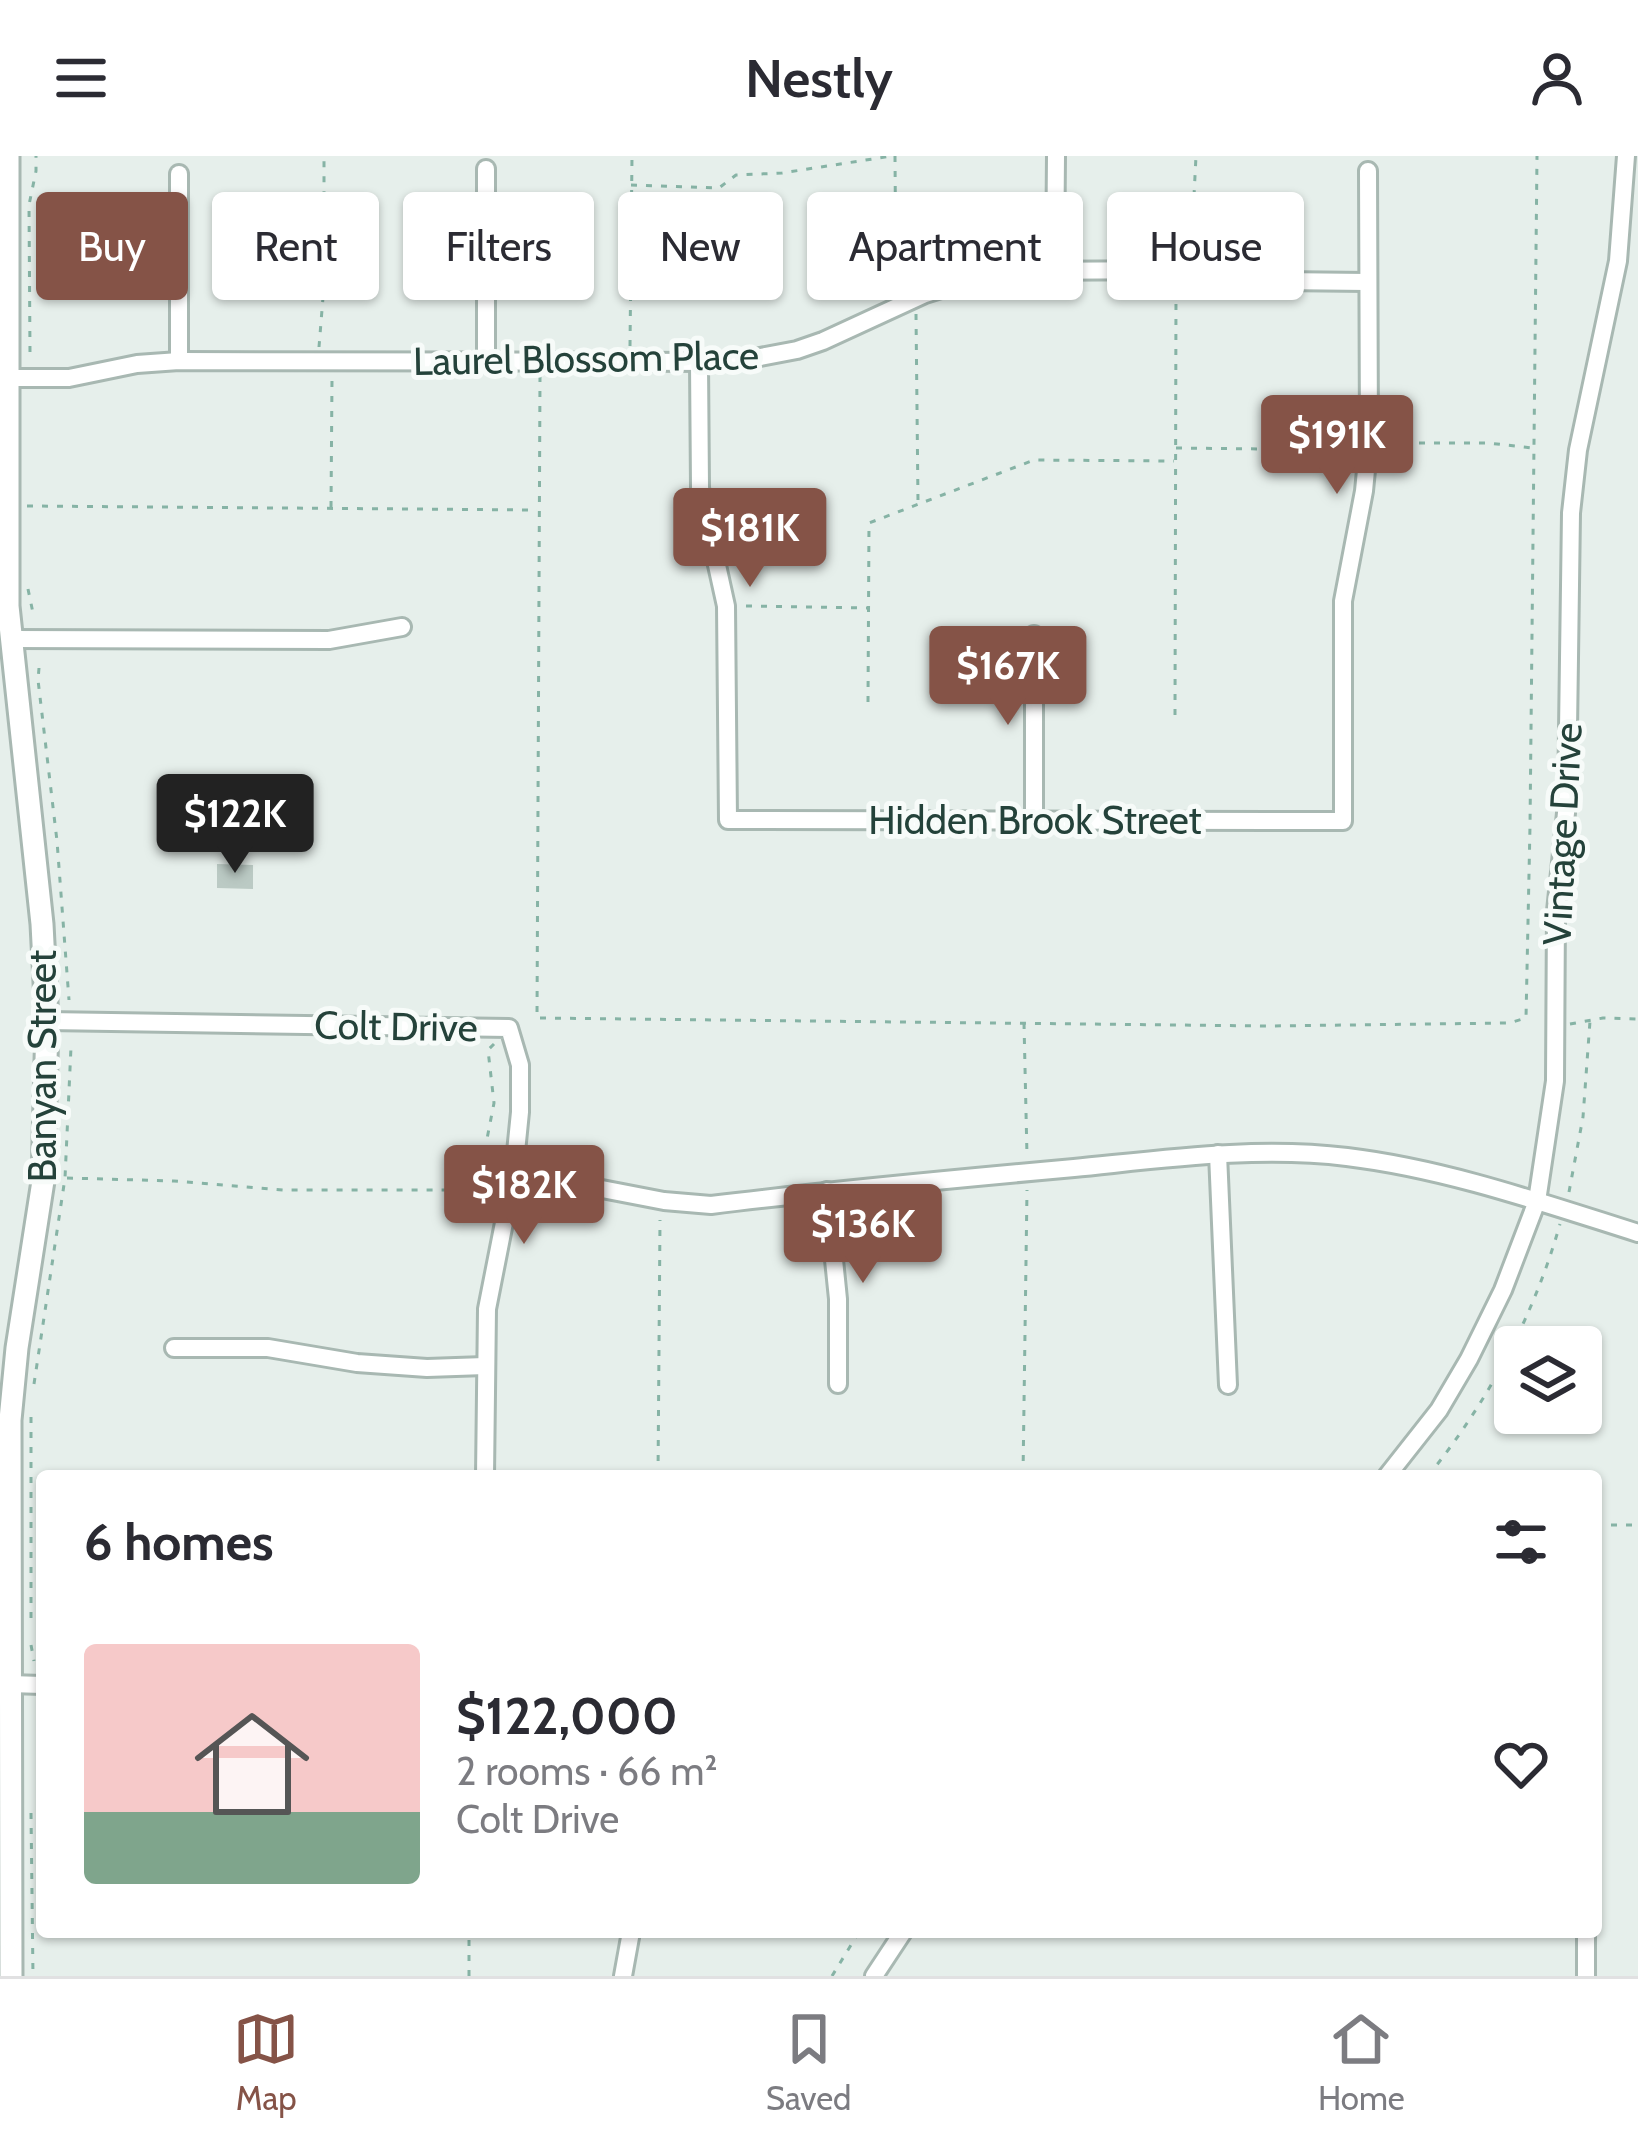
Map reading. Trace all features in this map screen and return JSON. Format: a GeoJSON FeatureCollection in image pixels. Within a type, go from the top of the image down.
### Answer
{"type":"FeatureCollection","features":[{"type":"Feature","properties":{"kind":"street","name":"Banyan Street"},"geometry":{"type":"LineString","coordinates":[[8,156],[7,576],[42,923],[47,1021],[43,1181],[5,1448],[14,1845],[11,1976]]}},
{"type":"Feature","properties":{"kind":"street"},"geometry":{"type":"LineString","coordinates":[[1056,156],[1056,192]]}},
{"type":"Feature","properties":{"kind":"street","name":"Vintage Drive"},"geometry":{"type":"LineString","coordinates":[[1393,1470],[1439,1410],[1469,1359],[1503,1290],[1537,1202],[1555,1081],[1556,911],[1567,803],[1571,513],[1578,449],[1618,261],[1626,156]]}},
{"type":"Feature","properties":{"kind":"street"},"geometry":{"type":"LineString","coordinates":[[487,169],[487,362]]}},
{"type":"Feature","properties":{"kind":"street"},"geometry":{"type":"LineString","coordinates":[[1368,171],[1368,447]]}},
{"type":"Feature","properties":{"kind":"street"},"geometry":{"type":"LineString","coordinates":[[179,174],[179,361]]}},
{"type":"Feature","properties":{"kind":"street","name":"Laurel Blossom Place"},"geometry":{"type":"LineString","coordinates":[[1304,281],[1367,282]]}},
{"type":"Feature","properties":{"kind":"street","name":"Laurel Blossom Place"},"geometry":{"type":"LineString","coordinates":[[7,378],[69,378],[179,361],[734,362],[824,341],[912,300]]}},
{"type":"Feature","properties":{"kind":"street"},"geometry":{"type":"LineString","coordinates":[[699,363],[700,488],[726,606]]}},
{"type":"Feature","properties":{"kind":"street","name":"Hidden Brook Street"},"geometry":{"type":"LineString","coordinates":[[726,606],[728,820],[1343,821],[1343,601],[1368,447]]}},
{"type":"Feature","properties":{"kind":"street"},"geometry":{"type":"LineString","coordinates":[[11,639],[328,640],[402,627]]}},
{"type":"Feature","properties":{"kind":"street"},"geometry":{"type":"LineString","coordinates":[[1034,635],[1034,820]]}},
{"type":"Feature","properties":{"kind":"street","name":"Colt Drive"},"geometry":{"type":"LineString","coordinates":[[47,1021],[508,1028],[520,1065],[520,1112],[514,1172],[487,1309],[485,1470]]}},
{"type":"Feature","properties":{"kind":"street"},"geometry":{"type":"LineString","coordinates":[[514,1172],[664,1201],[711,1205],[1278,1152],[1349,1157],[1440,1175],[1638,1233]]}},
{"type":"Feature","properties":{"kind":"street"},"geometry":{"type":"LineString","coordinates":[[1218,1154],[1228,1385]]}},
{"type":"Feature","properties":{"kind":"street"},"geometry":{"type":"LineString","coordinates":[[827,1191],[838,1299],[838,1384]]}},
{"type":"Feature","properties":{"kind":"street"},"geometry":{"type":"LineString","coordinates":[[174,1348],[268,1348],[357,1364],[485,1366]]}},
{"type":"Feature","properties":{"kind":"street"},"geometry":{"type":"LineString","coordinates":[[10,1684],[36,1685]]}},
{"type":"Feature","properties":{"kind":"street"},"geometry":{"type":"LineString","coordinates":[[623,1976],[630,1938]]}},
{"type":"Feature","properties":{"kind":"street"},"geometry":{"type":"LineString","coordinates":[[874,1976],[899,1938]]}},
{"type":"Feature","properties":{"kind":"street"},"geometry":{"type":"LineString","coordinates":[[1586,1938],[1586,1976]]}},
{"type":"Feature","properties":{"kind":"path"},"geometry":{"type":"LineString","coordinates":[[30,352],[29,205],[36,156]]}},
{"type":"Feature","properties":{"kind":"path"},"geometry":{"type":"LineString","coordinates":[[324,156],[331,509]]}},
{"type":"Feature","properties":{"kind":"path"},"geometry":{"type":"LineString","coordinates":[[630,362],[632,156]]}},
{"type":"Feature","properties":{"kind":"path"},"geometry":{"type":"LineString","coordinates":[[631,185],[719,188],[736,175],[893,156],[896,307]]}},
{"type":"Feature","properties":{"kind":"path"},"geometry":{"type":"LineString","coordinates":[[1192,192],[1196,156]]}},
{"type":"Feature","properties":{"kind":"path"},"geometry":{"type":"LineString","coordinates":[[540,362],[538,1018],[1267,1026],[1509,1023],[1526,1018],[1537,156]]}},
{"type":"Feature","properties":{"kind":"path"},"geometry":{"type":"LineString","coordinates":[[916,300],[918,504]]}},
{"type":"Feature","properties":{"kind":"path"},"geometry":{"type":"LineString","coordinates":[[1175,715],[1174,448],[1181,300]]}},
{"type":"Feature","properties":{"kind":"path"},"geometry":{"type":"LineString","coordinates":[[1174,448],[1488,443],[1533,448]]}},
{"type":"Feature","properties":{"kind":"path"},"geometry":{"type":"LineString","coordinates":[[868,702],[869,523],[1034,460],[1174,461]]}},
{"type":"Feature","properties":{"kind":"path"},"geometry":{"type":"LineString","coordinates":[[27,506],[539,510]]}},
{"type":"Feature","properties":{"kind":"path"},"geometry":{"type":"LineString","coordinates":[[726,606],[868,608]]}},
{"type":"Feature","properties":{"kind":"path"},"geometry":{"type":"LineString","coordinates":[[39,668],[69,1000]]}},
{"type":"Feature","properties":{"kind":"path"},"geometry":{"type":"LineString","coordinates":[[1556,1024],[1638,1019]]}},
{"type":"Feature","properties":{"kind":"path"},"geometry":{"type":"LineString","coordinates":[[1023,1470],[1028,1107],[1024,1023]]}},
{"type":"Feature","properties":{"kind":"path"},"geometry":{"type":"LineString","coordinates":[[65,1178],[283,1190],[477,1190],[494,1103],[488,1050],[508,1028]]}},
{"type":"Feature","properties":{"kind":"path"},"geometry":{"type":"LineString","coordinates":[[31,1625],[32,1401],[65,1178],[71,1047]]}},
{"type":"Feature","properties":{"kind":"path"},"geometry":{"type":"LineString","coordinates":[[658,1470],[659,1223],[664,1201]]}},
{"type":"Feature","properties":{"kind":"path"},"geometry":{"type":"LineString","coordinates":[[31,1514],[36,1514]]}},
{"type":"Feature","properties":{"kind":"path"},"geometry":{"type":"LineString","coordinates":[[1602,1525],[1638,1526]]}},
{"type":"Feature","properties":{"kind":"path"},"geometry":{"type":"LineString","coordinates":[[31,1647],[34,1661]]}},
{"type":"Feature","properties":{"kind":"path"},"geometry":{"type":"LineString","coordinates":[[31,1802],[14,1845],[33,1976]]}},
{"type":"Feature","properties":{"kind":"path"},"geometry":{"type":"LineString","coordinates":[[469,1938],[469,1976]]}},
{"type":"Feature","properties":{"kind":"path"},"geometry":{"type":"LineString","coordinates":[[832,1976],[855,1938]]}},
{"type":"Feature","properties":{"kind":"building"},"geometry":{"type":"Polygon","coordinates":[[[217,864],[253,865],[253,889],[217,888],[217,864]]]}}]}
